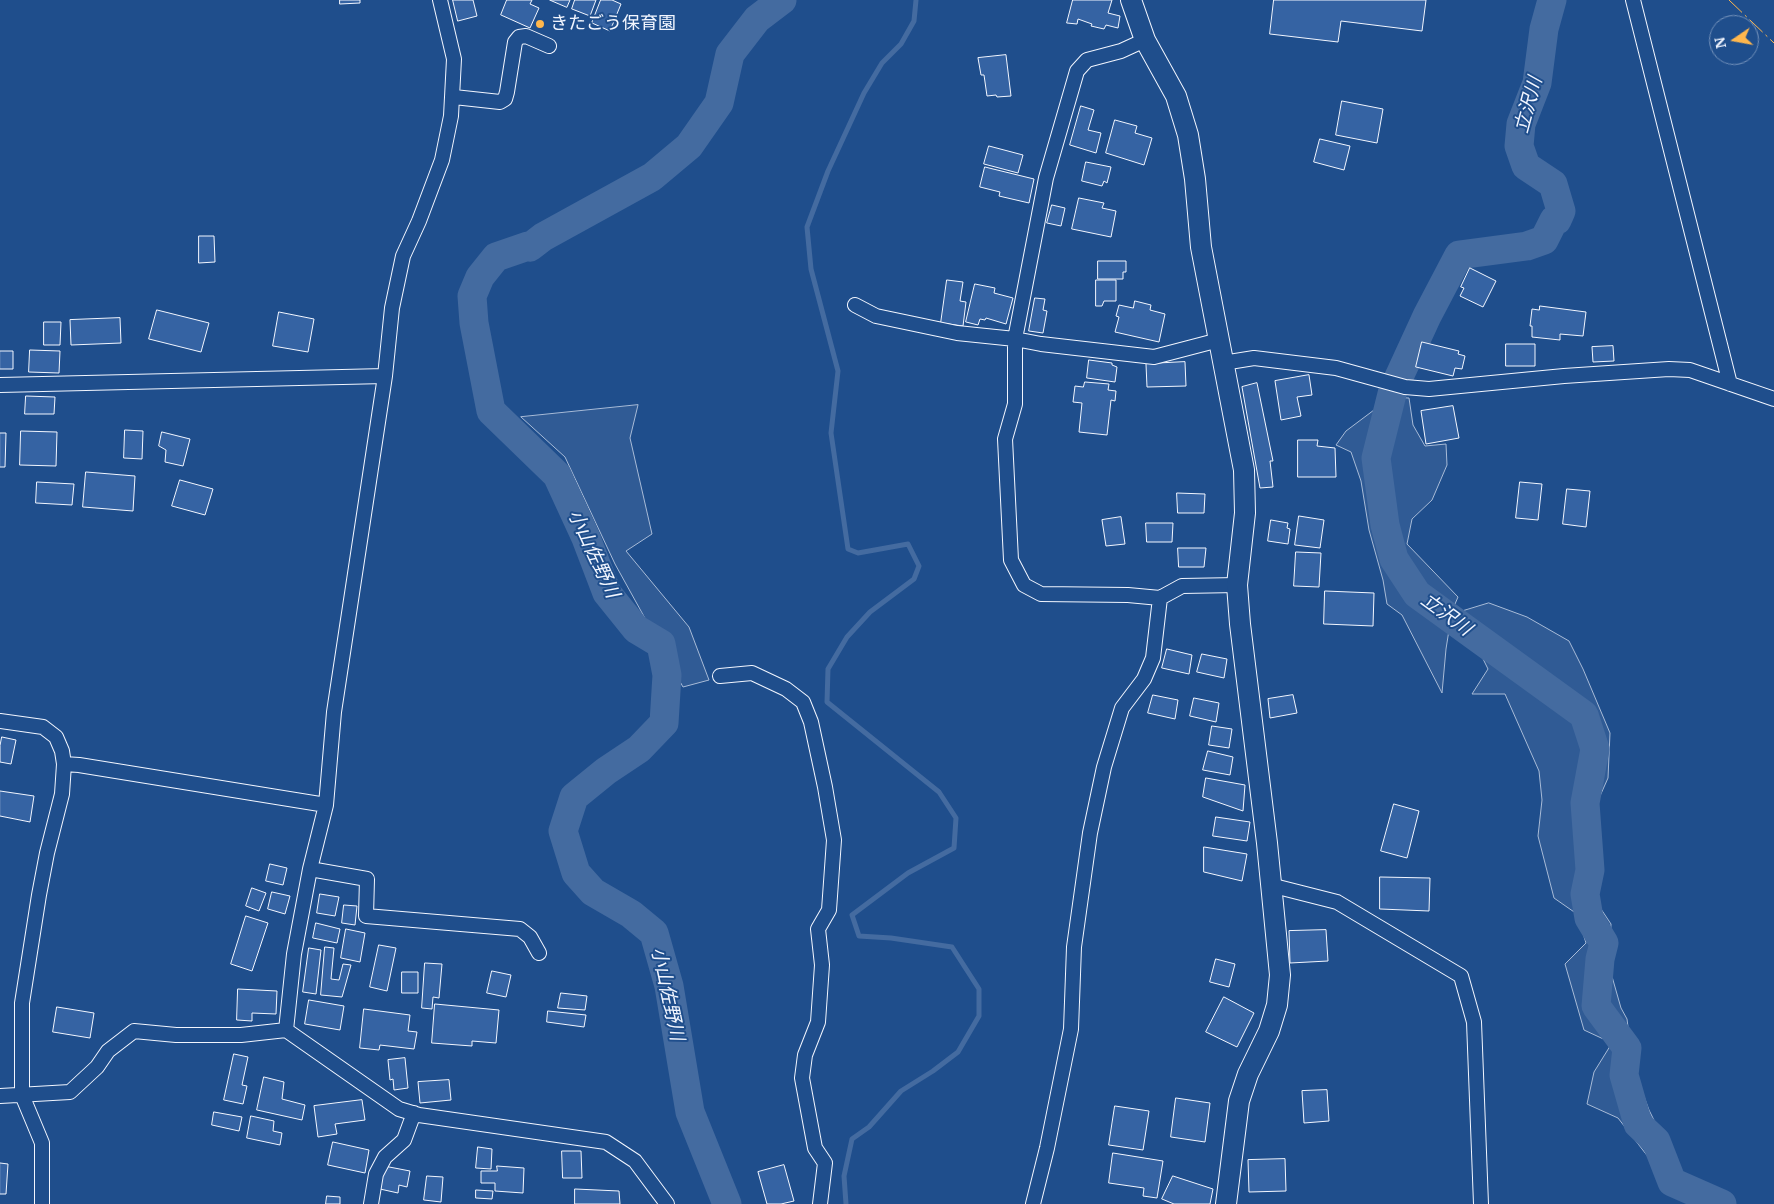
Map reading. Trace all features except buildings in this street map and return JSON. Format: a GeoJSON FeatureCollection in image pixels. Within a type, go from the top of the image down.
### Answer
{"type":"FeatureCollection","features":[{"type":"Feature","properties":{"kind":"street"},"geometry":{"type":"LineString","coordinates":[[286,1030],[294,954],[310,869],[326,805],[334,712],[385,376],[392,308],[403,256],[419,221],[442,160],[454,97],[454,59],[440,0]]}},
{"type":"Feature","properties":{"kind":"street"},"geometry":{"type":"LineString","coordinates":[[1131,0],[1145,40],[1176,96],[1188,135],[1195,179],[1201,247],[1244,470],[1245,513],[1237,585],[1240,624],[1268,843],[1270,885],[1280,975],[1277,1005],[1269,1031],[1248,1074],[1240,1101],[1226,1204]]}},
{"type":"Feature","properties":{"kind":"street"},"geometry":{"type":"LineString","coordinates":[[1634,0],[1730,384]]}},
{"type":"Feature","properties":{"kind":"street"},"geometry":{"type":"LineString","coordinates":[[454,97],[500,102],[505,99],[515,42],[519,37],[526,36],[549,46]]}},
{"type":"Feature","properties":{"kind":"street"},"geometry":{"type":"LineString","coordinates":[[1145,40],[1121,51],[1088,60],[1077,71],[1046,178],[1015,339],[1015,404],[1005,439],[1011,560],[1024,585],[1041,594],[1128,595],[1160,598],[1182,586],[1237,585]]}},
{"type":"Feature","properties":{"kind":"street"},"geometry":{"type":"LineString","coordinates":[[855,305],[876,316],[957,333],[1154,357],[1219,340]]}},
{"type":"Feature","properties":{"kind":"street"},"geometry":{"type":"LineString","coordinates":[[1224,363],[1254,358],[1326,367],[1405,387],[1429,389],[1508,380],[1669,369],[1690,370],[1774,399]]}},
{"type":"Feature","properties":{"kind":"street"},"geometry":{"type":"LineString","coordinates":[[0,385],[385,376]]}},
{"type":"Feature","properties":{"kind":"street"},"geometry":{"type":"LineString","coordinates":[[1033,1204],[1047,1148],[1071,1029],[1074,947],[1090,833],[1104,767],[1122,708],[1144,680],[1153,658],[1160,598]]}},
{"type":"Feature","properties":{"kind":"street"},"geometry":{"type":"LineString","coordinates":[[720,676],[752,673],[786,690],[803,702],[811,722],[825,787],[834,840],[829,910],[818,929],[822,966],[818,1022],[805,1055],[802,1078],[815,1148],[825,1163],[820,1204]]}},
{"type":"Feature","properties":{"kind":"street"},"geometry":{"type":"LineString","coordinates":[[0,721],[43,726],[56,737],[62,751],[64,764],[62,794],[47,853],[22,1003],[22,1095],[42,1143],[42,1204]]}},
{"type":"Feature","properties":{"kind":"street"},"geometry":{"type":"LineString","coordinates":[[64,764],[326,805]]}},
{"type":"Feature","properties":{"kind":"street"},"geometry":{"type":"LineString","coordinates":[[310,869],[367,879],[366,916],[520,929],[530,936],[539,953]]}},
{"type":"Feature","properties":{"kind":"street"},"geometry":{"type":"LineString","coordinates":[[1270,885],[1337,902],[1461,976],[1474,1022],[1481,1204]]}},
{"type":"Feature","properties":{"kind":"street"},"geometry":{"type":"LineString","coordinates":[[0,1096],[70,1092],[97,1067],[108,1051],[134,1031],[176,1035],[241,1035],[286,1030],[399,1109],[414,1113],[606,1142],[635,1161],[667,1204]]}},
{"type":"Feature","properties":{"kind":"street"},"geometry":{"type":"LineString","coordinates":[[371,1204],[376,1174],[385,1157],[404,1140],[414,1113]]}},
{"type":"Feature","properties":{"kind":"shaded area"},"geometry":{"type":"Polygon","coordinates":[[[1387,397],[1409,398],[1413,425],[1425,446],[1446,444],[1447,465],[1432,500],[1412,519],[1407,544],[1458,597],[1452,611],[1442,693],[1402,615],[1387,604],[1383,580],[1369,530],[1361,481],[1351,452],[1336,445],[1346,431],[1374,410],[1387,397]]]}},
{"type":"Feature","properties":{"kind":"shaded area"},"geometry":{"type":"Polygon","coordinates":[[[638,405],[630,438],[652,534],[626,551],[689,627],[709,680],[683,687],[615,564],[565,457],[521,417],[638,405]]]}},
{"type":"Feature","properties":{"kind":"shaded area"},"geometry":{"type":"Polygon","coordinates":[[[1489,603],[1527,617],[1569,641],[1610,733],[1608,778],[1592,814],[1595,900],[1611,924],[1609,966],[1621,1008],[1627,1019],[1633,1067],[1649,1110],[1684,1181],[1649,1158],[1618,1118],[1587,1104],[1594,1072],[1612,1043],[1584,1030],[1565,964],[1586,943],[1577,914],[1554,898],[1538,836],[1542,800],[1539,771],[1505,694],[1472,694],[1488,669],[1460,612],[1489,603]]]}},
{"type":"Feature","properties":{"kind":"waterway","name":"小山佐野川"},"geometry":{"type":"LineString","coordinates":[[727,1204],[690,1112],[669,986],[654,933],[631,914],[593,892],[576,873],[563,831],[574,797],[606,771],[639,749],[664,723],[667,675],[661,644],[636,629],[607,593],[586,538],[557,475],[491,411],[474,323],[472,296],[480,277],[496,257],[528,246],[530,247],[543,237],[652,177],[689,146],[719,103],[730,54],[757,19],[782,0]]}},
{"type":"Feature","properties":{"kind":"waterway"},"geometry":{"type":"LineString","coordinates":[[846,1204],[844,1176],[852,1139],[869,1127],[901,1091],[933,1071],[958,1052],[979,1016],[979,989],[952,947],[891,938],[859,936],[852,915],[908,873],[954,848],[956,818],[939,792],[827,702],[828,669],[847,637],[870,612],[914,579],[919,566],[908,544],[858,553],[848,549],[831,433],[838,371],[811,269],[807,227],[828,171],[864,93],[882,63],[901,44],[914,21],[916,0]]}},
{"type":"Feature","properties":{"kind":"waterway","name":"立沢川"},"geometry":{"type":"LineString","coordinates":[[1552,0],[1544,29],[1537,83],[1521,124],[1519,146],[1526,166],[1553,184],[1561,211],[1544,240],[1527,246],[1459,255],[1427,316],[1393,390],[1376,458],[1385,525],[1394,559],[1417,594],[1584,715],[1595,749],[1585,803],[1590,870],[1585,894],[1589,918],[1604,943],[1600,959],[1596,1006],[1627,1048],[1624,1075],[1638,1124],[1656,1141],[1672,1182],[1722,1204]]}},
{"type":"Feature","properties":{"kind":"power"},"geometry":{"type":"LineString","coordinates":[[1729,0],[1774,43]]}},
{"type":"Feature","properties":{"kind":"place","name":"きたごう保育園"},"geometry":{"type":"Point","coordinates":[540,24]}}]}
